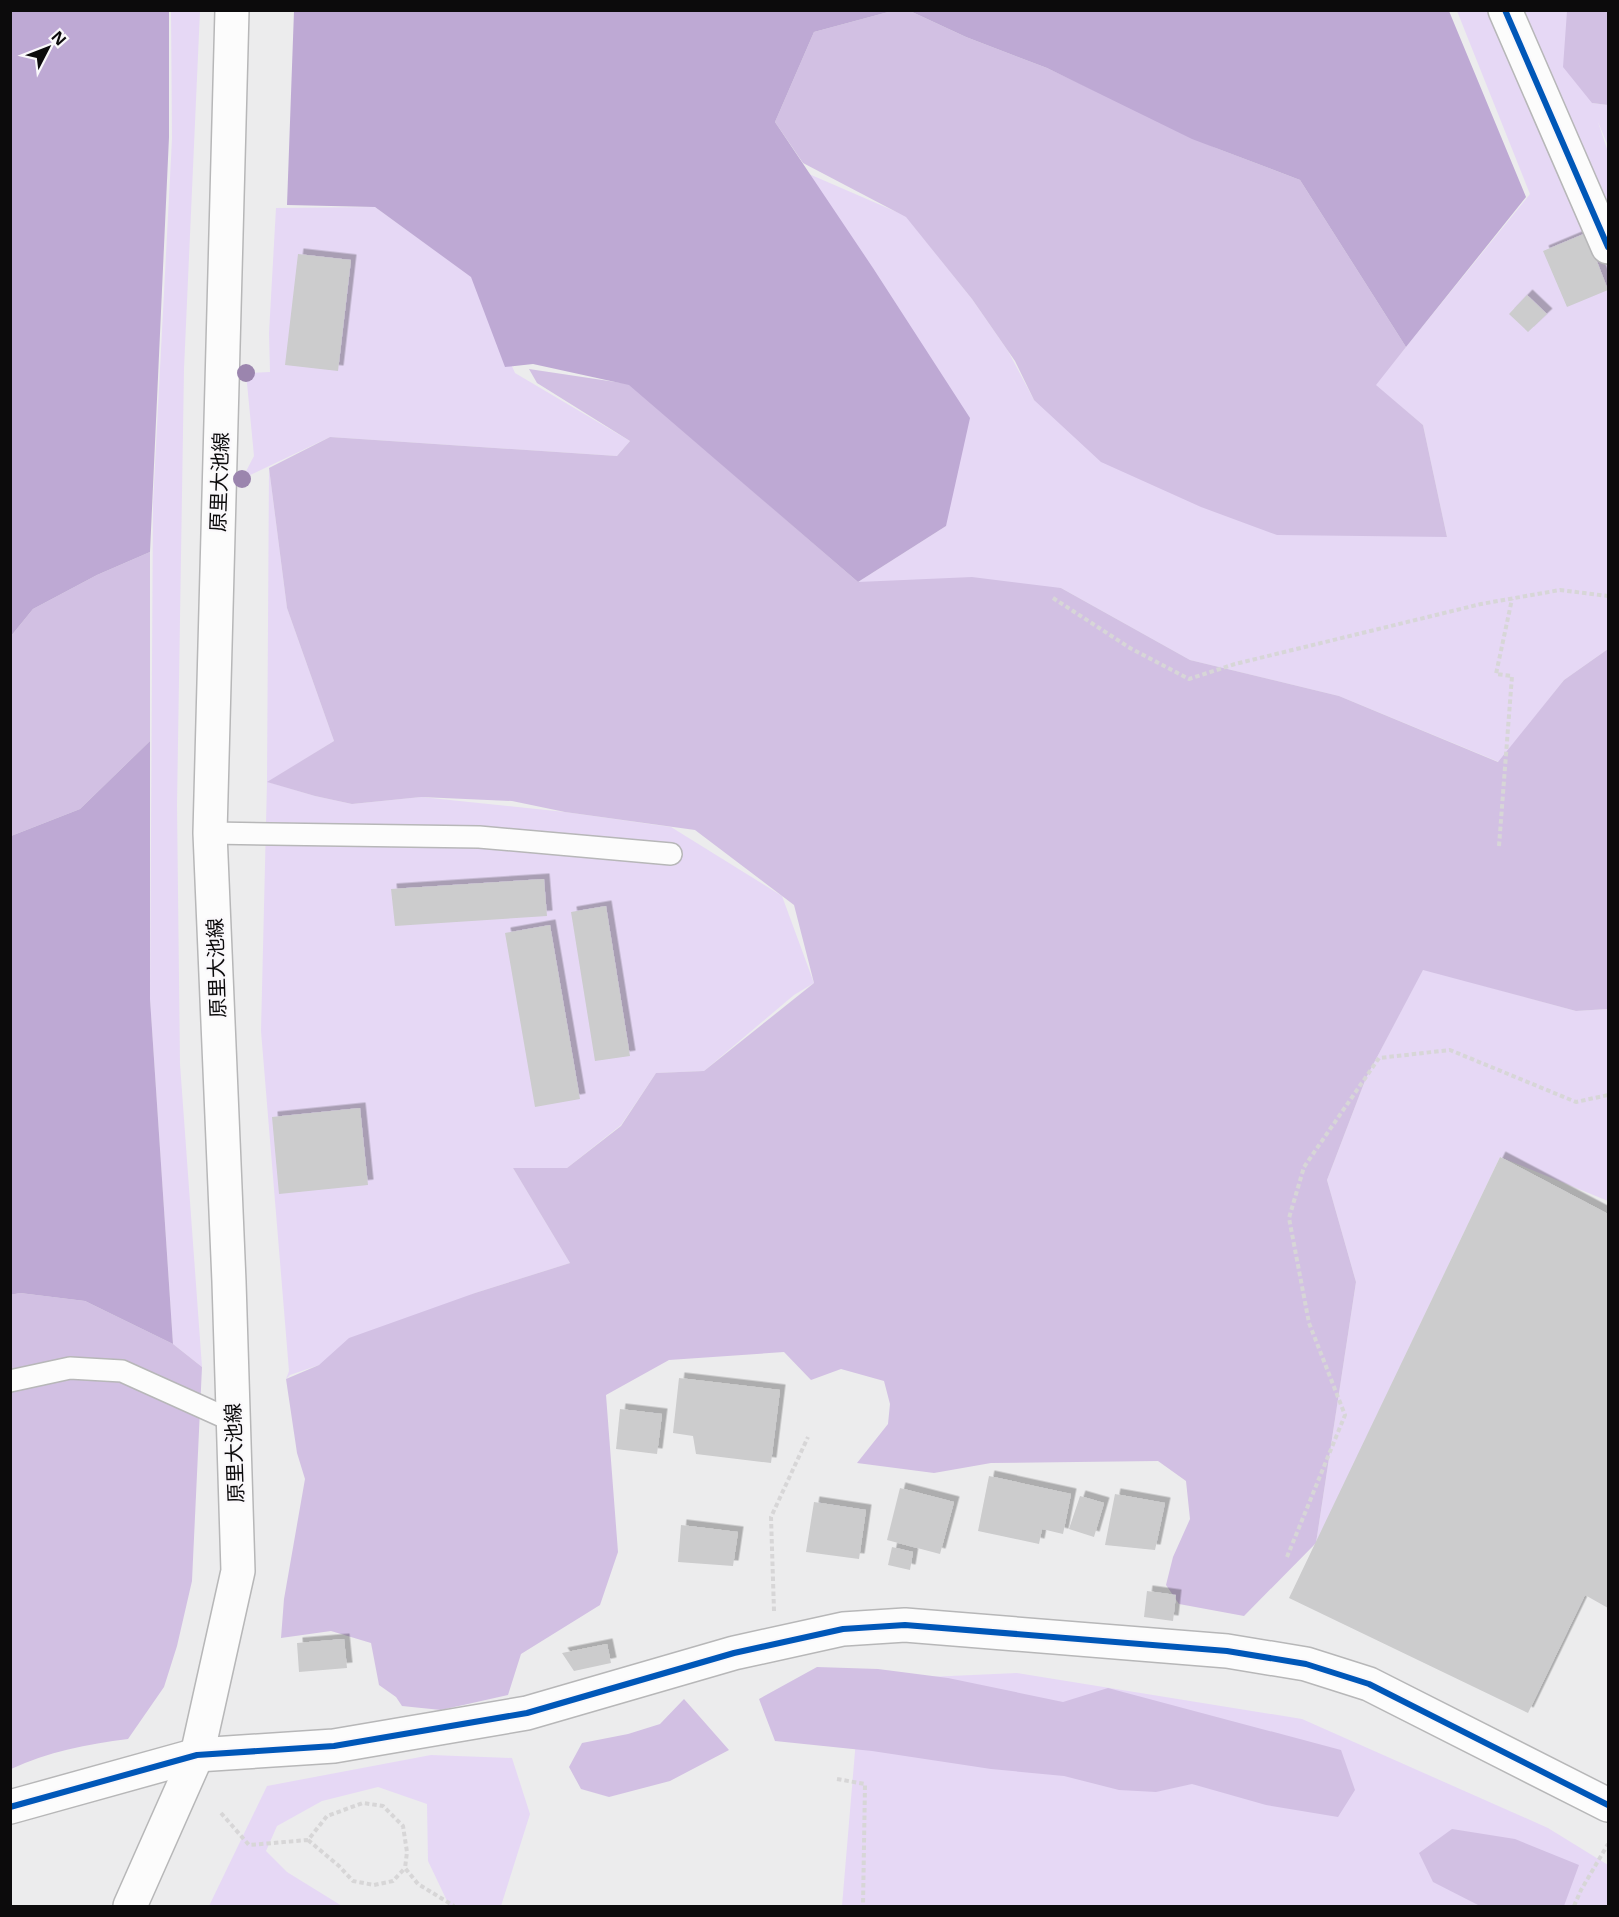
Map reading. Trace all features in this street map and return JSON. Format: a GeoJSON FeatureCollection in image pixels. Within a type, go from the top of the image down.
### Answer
{"type":"FeatureCollection","features":[{"type":"Feature","properties":{"kind":"main road","name":"原里大池線"},"geometry":{"type":"LineString","coordinates":[[130,1906],[196,1755],[238,1571],[210,834],[232,10]]}},
{"type":"Feature","properties":{"kind":"main road"},"geometry":{"type":"LineString","coordinates":[[1505,10],[1608,247]]}},
{"type":"Feature","properties":{"kind":"main road"},"geometry":{"type":"LineString","coordinates":[[10,1807],[196,1755],[334,1746],[527,1713],[714,1659],[775,1644],[843,1629],[905,1625],[1227,1651],[1306,1664],[1369,1684],[1608,1805]]}},
{"type":"Feature","properties":{"kind":"lane"},"geometry":{"type":"LineString","coordinates":[[210,834],[479,837],[671,854]]}},
{"type":"Feature","properties":{"kind":"lane"},"geometry":{"type":"LineString","coordinates":[[10,1381],[70,1368],[122,1371],[233,1421]]}},
{"type":"Feature","properties":{"kind":"path"},"geometry":{"type":"LineString","coordinates":[[1053,598],[1130,648],[1189,679],[1234,664],[1481,604],[1560,590],[1608,596]]}},
{"type":"Feature","properties":{"kind":"path"},"geometry":{"type":"LineString","coordinates":[[1499,846],[1512,676],[1496,674],[1512,599]]}},
{"type":"Feature","properties":{"kind":"path"},"geometry":{"type":"LineString","coordinates":[[1287,1557],[1345,1415],[1309,1323],[1289,1218],[1304,1167],[1379,1058],[1450,1050],[1576,1102],[1608,1095]]}},
{"type":"Feature","properties":{"kind":"path"},"geometry":{"type":"LineString","coordinates":[[775,1644],[771,1517],[808,1437]]}},
{"type":"Feature","properties":{"kind":"path"},"geometry":{"type":"LineString","coordinates":[[837,1779],[865,1784],[863,1906]]}},
{"type":"Feature","properties":{"kind":"path"},"geometry":{"type":"LineString","coordinates":[[221,1813],[249,1845],[308,1840],[339,1866],[352,1881],[374,1885],[393,1881],[405,1868],[407,1852],[403,1826],[383,1806],[363,1803],[327,1816],[308,1840]]}},
{"type":"Feature","properties":{"kind":"path"},"geometry":{"type":"LineString","coordinates":[[1574,1906],[1608,1844]]}},
{"type":"Feature","properties":{"kind":"path"},"geometry":{"type":"LineString","coordinates":[[405,1868],[418,1884],[454,1906]]}},
{"type":"Feature","properties":{"kind":"shaded area"},"geometry":{"type":"Polygon","coordinates":[[[11,10],[169,11],[169,137],[150,552],[97,575],[33,609],[11,636],[11,10]]]}},
{"type":"Feature","properties":{"kind":"shaded area"},"geometry":{"type":"Polygon","coordinates":[[[171,11],[200,11],[184,369],[177,805],[180,1064],[202,1367],[173,1344],[150,999],[153,503],[172,139],[171,11]]]}},
{"type":"Feature","properties":{"kind":"shaded area"},"geometry":{"type":"Polygon","coordinates":[[[294,11],[892,11],[814,32],[775,122],[970,418],[946,526],[858,582],[629,385],[533,364],[505,367],[471,277],[375,207],[287,205],[294,11]]]}},
{"type":"Feature","properties":{"kind":"shaded area"},"geometry":{"type":"Polygon","coordinates":[[[892,11],[910,11],[966,37],[1047,68],[1216,148],[1300,180],[1406,347],[1376,385],[1423,425],[1447,537],[1277,535],[1201,507],[1101,462],[1034,400],[1015,361],[972,299],[906,217],[803,163],[775,122],[814,32],[892,11]]]}},
{"type":"Feature","properties":{"kind":"shaded area"},"geometry":{"type":"Polygon","coordinates":[[[910,11],[1449,11],[1526,197],[1406,347],[1300,180],[1192,139],[1047,68],[966,37],[910,11]]]}},
{"type":"Feature","properties":{"kind":"shaded area"},"geometry":{"type":"Polygon","coordinates":[[[1457,11],[1581,11],[1592,103],[1608,105],[1608,146],[1598,122],[1608,152],[1608,649],[1564,680],[1499,762],[1339,696],[1190,660],[1061,588],[858,582],[946,526],[809,174],[906,216],[972,299],[1008,351],[1034,400],[1447,537],[1423,425],[1375,385],[1530,194],[1457,11]]]}},
{"type":"Feature","properties":{"kind":"shaded area"},"geometry":{"type":"Polygon","coordinates":[[[1567,11],[1608,11],[1608,105],[1592,103],[1563,67],[1567,11]]]}},
{"type":"Feature","properties":{"kind":"shaded area"},"geometry":{"type":"Polygon","coordinates":[[[375,207],[472,277],[515,373],[630,441],[617,456],[330,437],[242,479],[254,456],[246,373],[270,372],[269,333],[276,208],[375,207]]]}},
{"type":"Feature","properties":{"kind":"shaded area"},"geometry":{"type":"Polygon","coordinates":[[[529,369],[629,384],[858,582],[972,577],[1061,588],[1190,660],[1339,696],[1498,762],[1564,680],[1608,649],[1608,1009],[1576,1011],[1423,970],[1366,1078],[1327,1180],[1356,1282],[1316,1543],[1244,1616],[1179,1604],[1166,1585],[1173,1557],[1190,1519],[1186,1481],[1158,1461],[991,1463],[934,1473],[857,1463],[888,1424],[890,1404],[884,1381],[841,1369],[811,1380],[784,1352],[669,1360],[606,1395],[618,1552],[600,1605],[521,1654],[508,1695],[441,1710],[402,1706],[396,1697],[379,1685],[371,1643],[331,1631],[281,1638],[284,1599],[305,1479],[297,1453],[286,1379],[319,1365],[349,1338],[475,1293],[570,1263],[513,1168],[567,1168],[621,1126],[656,1073],[704,1071],[814,983],[794,905],[695,830],[565,812],[512,801],[421,797],[352,804],[267,782],[334,741],[287,608],[269,468],[330,437],[617,456],[630,441],[537,383],[529,369]]]}},
{"type":"Feature","properties":{"kind":"shaded area"},"geometry":{"type":"Polygon","coordinates":[[[269,468],[287,608],[334,741],[268,782],[352,804],[421,797],[565,812],[671,827],[782,896],[814,983],[794,995],[704,1071],[656,1073],[621,1125],[567,1168],[513,1168],[570,1263],[475,1293],[319,1365],[290,1375],[286,1379],[289,1371],[261,1031],[267,782],[269,468]]]}},
{"type":"Feature","properties":{"kind":"shaded area"},"geometry":{"type":"Polygon","coordinates":[[[150,552],[150,741],[80,809],[11,836],[11,636],[33,609],[97,575],[150,552]]]}},
{"type":"Feature","properties":{"kind":"shaded area"},"geometry":{"type":"Polygon","coordinates":[[[150,741],[150,999],[173,1344],[85,1301],[20,1293],[10,1295],[11,836],[80,809],[150,741]]]}},
{"type":"Feature","properties":{"kind":"shaded area"},"geometry":{"type":"Polygon","coordinates":[[[1423,969],[1576,1011],[1608,1009],[1608,1201],[1500,1157],[1316,1543],[1356,1282],[1327,1180],[1366,1078],[1423,969]]]}},
{"type":"Feature","properties":{"kind":"shaded area"},"geometry":{"type":"Polygon","coordinates":[[[20,1293],[85,1301],[173,1344],[202,1367],[192,1581],[177,1646],[164,1687],[128,1739],[68,1750],[11,1769],[10,1295],[20,1293]]]}},
{"type":"Feature","properties":{"kind":"shaded area"},"geometry":{"type":"Polygon","coordinates":[[[817,1667],[878,1669],[948,1678],[1063,1702],[1108,1688],[1341,1750],[1355,1790],[1338,1817],[1266,1805],[1192,1784],[1156,1792],[1119,1790],[1064,1776],[991,1769],[872,1751],[775,1741],[759,1699],[817,1667]]]}},
{"type":"Feature","properties":{"kind":"shaded area"},"geometry":{"type":"Polygon","coordinates":[[[1017,1673],[1302,1719],[1548,1828],[1608,1865],[1608,1906],[842,1906],[861,1680],[1017,1673]]]}},
{"type":"Feature","properties":{"kind":"shaded area"},"geometry":{"type":"Polygon","coordinates":[[[684,1699],[729,1750],[670,1781],[609,1797],[581,1789],[569,1767],[582,1743],[628,1734],[660,1724],[684,1699]]]}},
{"type":"Feature","properties":{"kind":"shaded area"},"geometry":{"type":"Polygon","coordinates":[[[431,1755],[512,1758],[530,1814],[501,1906],[449,1905],[428,1861],[427,1804],[378,1787],[322,1801],[277,1826],[266,1851],[287,1872],[342,1906],[209,1906],[267,1786],[431,1755]]]}},
{"type":"Feature","properties":{"kind":"shaded area"},"geometry":{"type":"Polygon","coordinates":[[[1452,1829],[1515,1839],[1579,1865],[1564,1906],[1480,1906],[1433,1882],[1419,1853],[1452,1829]]]}},
{"type":"Feature","properties":{"kind":"building"},"geometry":{"type":"Polygon","coordinates":[[[1586,233],[1608,290],[1567,307],[1543,251],[1586,233]]]}},
{"type":"Feature","properties":{"kind":"building"},"geometry":{"type":"Polygon","coordinates":[[[298,254],[351,260],[338,371],[285,365],[298,254]]]}},
{"type":"Feature","properties":{"kind":"building"},"geometry":{"type":"Polygon","coordinates":[[[1527,295],[1547,314],[1528,332],[1509,314],[1527,295]]]}},
{"type":"Feature","properties":{"kind":"building"},"geometry":{"type":"Polygon","coordinates":[[[544,879],[547,916],[395,926],[391,889],[544,879]]]}},
{"type":"Feature","properties":{"kind":"building"},"geometry":{"type":"Polygon","coordinates":[[[606,906],[630,1056],[595,1061],[571,912],[606,906]]]}},
{"type":"Feature","properties":{"kind":"building"},"geometry":{"type":"Polygon","coordinates":[[[550,925],[580,1099],[535,1107],[505,933],[550,925]]]}},
{"type":"Feature","properties":{"kind":"building"},"geometry":{"type":"Polygon","coordinates":[[[360,1108],[368,1185],[279,1194],[272,1117],[360,1108]]]}},
{"type":"Feature","properties":{"kind":"building"},"geometry":{"type":"Polygon","coordinates":[[[1500,1157],[1608,1214],[1608,1608],[1585,1595],[1528,1713],[1289,1598],[1500,1157]]]}},
{"type":"Feature","properties":{"kind":"building"},"geometry":{"type":"Polygon","coordinates":[[[679,1378],[780,1390],[771,1463],[696,1454],[693,1436],[673,1433],[679,1378]]]}},
{"type":"Feature","properties":{"kind":"building"},"geometry":{"type":"Polygon","coordinates":[[[620,1409],[662,1414],[657,1454],[616,1449],[620,1409]]]}},
{"type":"Feature","properties":{"kind":"building"},"geometry":{"type":"Polygon","coordinates":[[[989,1476],[1071,1494],[1063,1534],[1042,1529],[1039,1544],[978,1531],[989,1476]]]}},
{"type":"Feature","properties":{"kind":"building"},"geometry":{"type":"Polygon","coordinates":[[[900,1488],[954,1502],[940,1554],[887,1540],[900,1488]]]}},
{"type":"Feature","properties":{"kind":"building"},"geometry":{"type":"Polygon","coordinates":[[[1115,1494],[1165,1503],[1155,1550],[1105,1545],[1115,1494]]]}},
{"type":"Feature","properties":{"kind":"building"},"geometry":{"type":"Polygon","coordinates":[[[1080,1496],[1104,1503],[1094,1537],[1069,1529],[1080,1496]]]}},
{"type":"Feature","properties":{"kind":"building"},"geometry":{"type":"Polygon","coordinates":[[[814,1502],[866,1510],[859,1559],[806,1552],[814,1502]]]}},
{"type":"Feature","properties":{"kind":"building"},"geometry":{"type":"Polygon","coordinates":[[[681,1525],[738,1532],[733,1566],[678,1562],[681,1525]]]}},
{"type":"Feature","properties":{"kind":"building"},"geometry":{"type":"Polygon","coordinates":[[[892,1547],[913,1552],[910,1570],[888,1565],[892,1547]]]}},
{"type":"Feature","properties":{"kind":"building"},"geometry":{"type":"Polygon","coordinates":[[[1147,1591],[1176,1595],[1173,1621],[1144,1617],[1147,1591]]]}},
{"type":"Feature","properties":{"kind":"building"},"geometry":{"type":"Polygon","coordinates":[[[344,1639],[347,1668],[299,1672],[297,1643],[344,1639]]]}},
{"type":"Feature","properties":{"kind":"building"},"geometry":{"type":"Polygon","coordinates":[[[607,1644],[611,1663],[574,1671],[562,1653],[607,1644]]]}},
{"type":"Feature","properties":{"kind":"cycle path"},"geometry":{"type":"LineString","coordinates":[[1505,10],[1608,247]]}},
{"type":"Feature","properties":{"kind":"cycle path"},"geometry":{"type":"LineString","coordinates":[[10,1807],[197,1755],[334,1746],[527,1713],[734,1653],[843,1629],[905,1625],[1227,1651],[1306,1664],[1369,1684],[1608,1805]]}}]}
